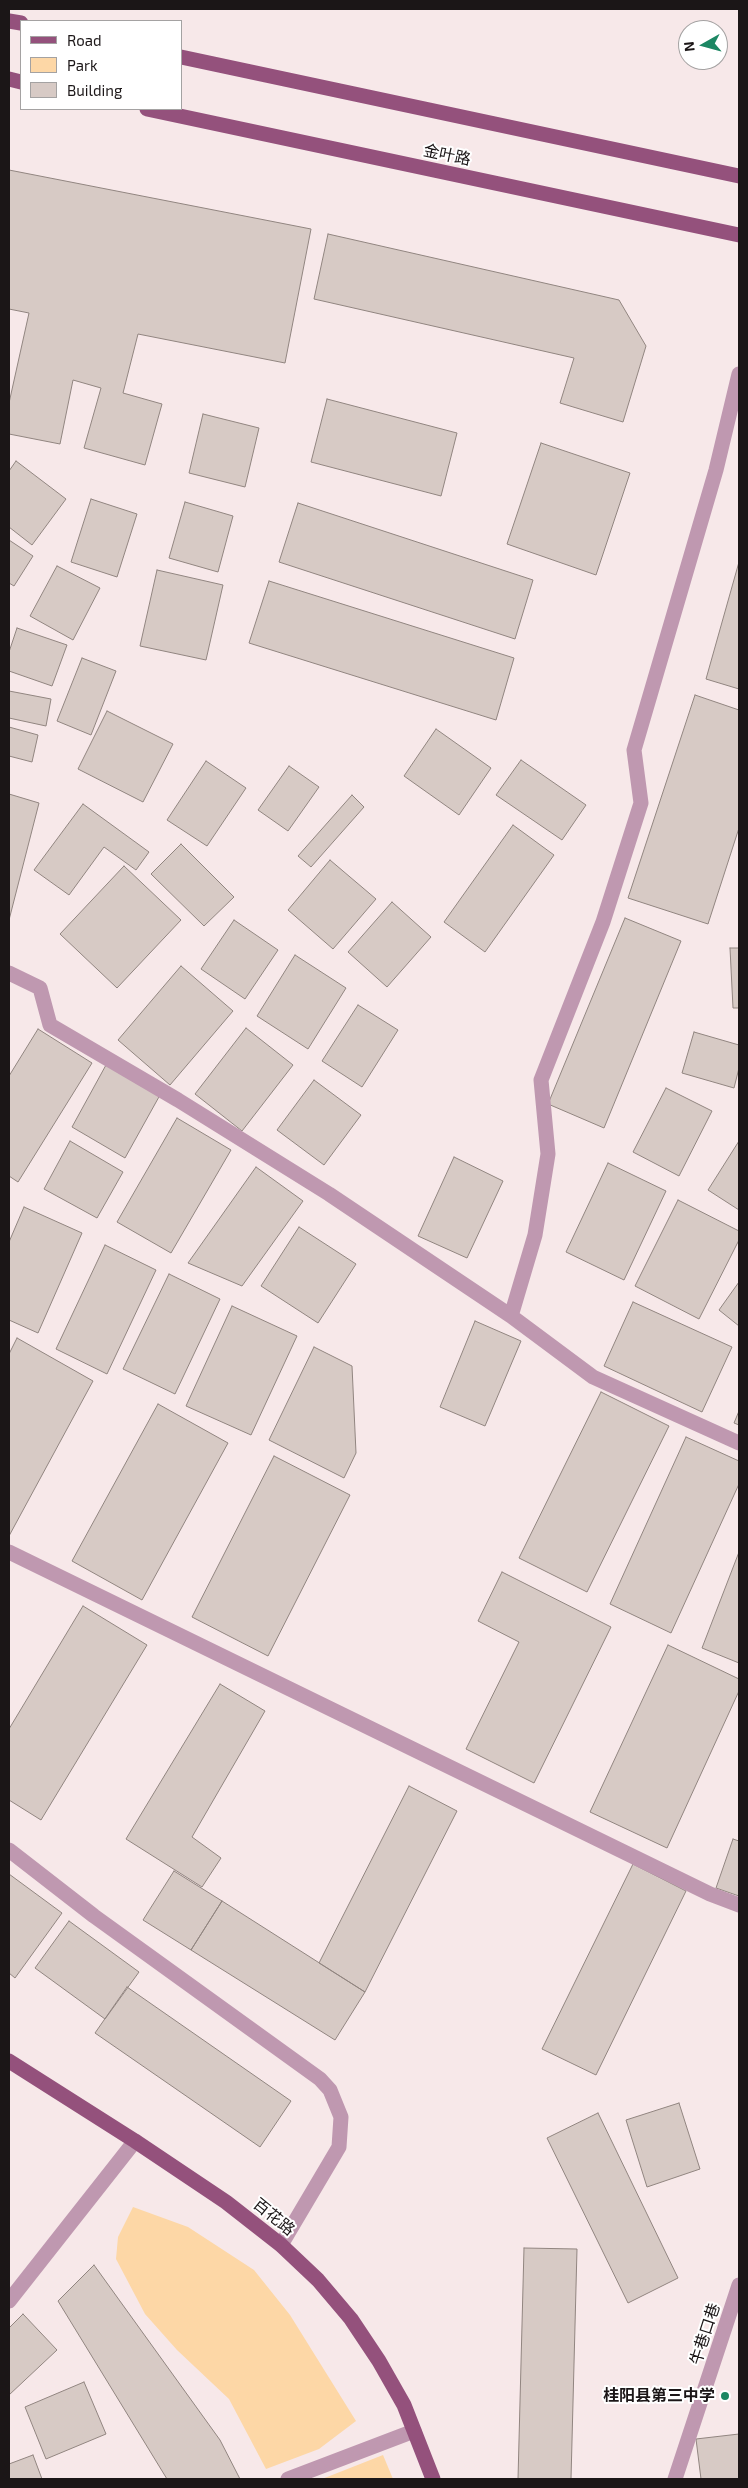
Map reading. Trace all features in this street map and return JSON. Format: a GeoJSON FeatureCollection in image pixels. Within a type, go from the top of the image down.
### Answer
{"type":"FeatureCollection","features":[{"type":"Feature","properties":{"kind":"main road"},"geometry":{"type":"LineString","coordinates":[[182,57],[739,176]]}},
{"type":"Feature","properties":{"kind":"main road","name":"金叶路"},"geometry":{"type":"LineString","coordinates":[[152,110],[739,235]]}},
{"type":"Feature","properties":{"kind":"main road","name":"百花路"},"geometry":{"type":"LineString","coordinates":[[9,2061],[136,2141],[226,2202],[281,2245],[318,2280],[351,2319],[380,2361],[404,2405],[433,2479]]}},
{"type":"Feature","properties":{"kind":"street"},"geometry":{"type":"LineString","coordinates":[[511,1316],[535,1235],[548,1154],[541,1080],[602,922],[641,803],[634,750],[716,470],[739,374]]}},
{"type":"Feature","properties":{"kind":"street"},"geometry":{"type":"LineString","coordinates":[[9,973],[40,988],[50,1025],[178,1100],[329,1194],[511,1316],[593,1377],[739,1443]]}},
{"type":"Feature","properties":{"kind":"street"},"geometry":{"type":"LineString","coordinates":[[9,1552],[710,1894],[739,1905]]}},
{"type":"Feature","properties":{"kind":"street"},"geometry":{"type":"LineString","coordinates":[[9,1850],[94,1916],[320,2079],[330,2090],[341,2117],[339,2147],[281,2245]]}},
{"type":"Feature","properties":{"kind":"street"},"geometry":{"type":"LineString","coordinates":[[9,2301],[136,2141]]}},
{"type":"Feature","properties":{"kind":"street","name":"牛巷口巷"},"geometry":{"type":"LineString","coordinates":[[675,2479],[739,2285]]}},
{"type":"Feature","properties":{"kind":"street"},"geometry":{"type":"LineString","coordinates":[[288,2479],[414,2431]]}},
{"type":"Feature","properties":{"kind":"green space"},"geometry":{"type":"Polygon","coordinates":[[[133,2207],[188,2227],[254,2270],[290,2315],[356,2421],[319,2449],[266,2469],[229,2399],[177,2350],[145,2314],[116,2259],[118,2237],[133,2207]]]}},
{"type":"Feature","properties":{"kind":"green space"},"geometry":{"type":"Polygon","coordinates":[[[383,2455],[393,2479],[322,2479],[383,2455]]]}},
{"type":"Feature","properties":{"kind":"building"},"geometry":{"type":"Polygon","coordinates":[[[9,170],[311,229],[285,363],[138,334],[123,393],[162,404],[145,465],[84,448],[101,388],[73,380],[60,444],[9,434],[9,403],[29,313],[9,309],[9,170]]]}},
{"type":"Feature","properties":{"kind":"building"},"geometry":{"type":"Polygon","coordinates":[[[328,234],[619,300],[646,346],[623,422],[560,403],[574,358],[314,299],[328,234]]]}},
{"type":"Feature","properties":{"kind":"building"},"geometry":{"type":"Polygon","coordinates":[[[327,399],[457,433],[441,496],[311,462],[327,399]]]}},
{"type":"Feature","properties":{"kind":"building"},"geometry":{"type":"Polygon","coordinates":[[[203,414],[259,428],[245,487],[189,473],[203,414]]]}},
{"type":"Feature","properties":{"kind":"building"},"geometry":{"type":"Polygon","coordinates":[[[541,443],[630,473],[596,575],[507,544],[541,443]]]}},
{"type":"Feature","properties":{"kind":"building"},"geometry":{"type":"Polygon","coordinates":[[[16,461],[66,499],[32,545],[9,527],[9,471],[16,461]]]}},
{"type":"Feature","properties":{"kind":"building"},"geometry":{"type":"Polygon","coordinates":[[[91,499],[137,514],[117,577],[71,562],[91,499]]]}},
{"type":"Feature","properties":{"kind":"building"},"geometry":{"type":"Polygon","coordinates":[[[185,502],[233,516],[218,572],[169,558],[185,502]]]}},
{"type":"Feature","properties":{"kind":"building"},"geometry":{"type":"Polygon","coordinates":[[[298,503],[533,580],[515,639],[279,562],[298,503]]]}},
{"type":"Feature","properties":{"kind":"building"},"geometry":{"type":"Polygon","coordinates":[[[9,540],[33,556],[14,586],[9,583],[9,540]]]}},
{"type":"Feature","properties":{"kind":"building"},"geometry":{"type":"Polygon","coordinates":[[[739,562],[739,689],[706,679],[739,562]]]}},
{"type":"Feature","properties":{"kind":"building"},"geometry":{"type":"Polygon","coordinates":[[[57,566],[100,588],[73,640],[30,616],[57,566]]]}},
{"type":"Feature","properties":{"kind":"building"},"geometry":{"type":"Polygon","coordinates":[[[157,570],[223,585],[206,660],[140,646],[157,570]]]}},
{"type":"Feature","properties":{"kind":"building"},"geometry":{"type":"Polygon","coordinates":[[[269,581],[514,658],[496,720],[249,643],[269,581]]]}},
{"type":"Feature","properties":{"kind":"building"},"geometry":{"type":"Polygon","coordinates":[[[17,628],[67,645],[52,686],[9,671],[9,652],[17,628]]]}},
{"type":"Feature","properties":{"kind":"building"},"geometry":{"type":"Polygon","coordinates":[[[82,658],[116,671],[91,735],[57,721],[82,658]]]}},
{"type":"Feature","properties":{"kind":"building"},"geometry":{"type":"Polygon","coordinates":[[[9,691],[51,699],[46,726],[9,718],[9,691]]]}},
{"type":"Feature","properties":{"kind":"building"},"geometry":{"type":"Polygon","coordinates":[[[695,695],[739,710],[739,828],[708,924],[628,898],[695,695]]]}},
{"type":"Feature","properties":{"kind":"building"},"geometry":{"type":"Polygon","coordinates":[[[107,711],[173,744],[143,802],[78,769],[107,711]]]}},
{"type":"Feature","properties":{"kind":"building"},"geometry":{"type":"Polygon","coordinates":[[[9,727],[38,735],[32,762],[9,756],[9,727]]]}},
{"type":"Feature","properties":{"kind":"building"},"geometry":{"type":"Polygon","coordinates":[[[436,729],[491,768],[459,815],[404,776],[436,729]]]}},
{"type":"Feature","properties":{"kind":"building"},"geometry":{"type":"Polygon","coordinates":[[[521,760],[586,805],[562,840],[496,795],[521,760]]]}},
{"type":"Feature","properties":{"kind":"building"},"geometry":{"type":"Polygon","coordinates":[[[206,761],[246,788],[207,846],[167,820],[206,761]]]}},
{"type":"Feature","properties":{"kind":"building"},"geometry":{"type":"Polygon","coordinates":[[[289,766],[319,787],[288,831],[258,810],[289,766]]]}},
{"type":"Feature","properties":{"kind":"building"},"geometry":{"type":"Polygon","coordinates":[[[9,794],[39,803],[9,920],[9,794]]]}},
{"type":"Feature","properties":{"kind":"building"},"geometry":{"type":"Polygon","coordinates":[[[352,795],[364,807],[311,867],[298,856],[352,795]]]}},
{"type":"Feature","properties":{"kind":"building"},"geometry":{"type":"Polygon","coordinates":[[[83,804],[149,852],[136,870],[104,847],[69,895],[34,870],[83,804]]]}},
{"type":"Feature","properties":{"kind":"building"},"geometry":{"type":"Polygon","coordinates":[[[513,825],[554,855],[485,952],[444,922],[513,825]]]}},
{"type":"Feature","properties":{"kind":"building"},"geometry":{"type":"Polygon","coordinates":[[[181,844],[234,897],[204,926],[151,874],[181,844]]]}},
{"type":"Feature","properties":{"kind":"building"},"geometry":{"type":"Polygon","coordinates":[[[330,860],[376,899],[333,949],[288,910],[330,860]]]}},
{"type":"Feature","properties":{"kind":"building"},"geometry":{"type":"Polygon","coordinates":[[[124,866],[181,920],[117,988],[60,934],[124,866]]]}},
{"type":"Feature","properties":{"kind":"building"},"geometry":{"type":"Polygon","coordinates":[[[392,902],[431,937],[387,987],[348,952],[392,902]]]}},
{"type":"Feature","properties":{"kind":"building"},"geometry":{"type":"Polygon","coordinates":[[[625,918],[681,941],[604,1128],[548,1104],[625,918]]]}},
{"type":"Feature","properties":{"kind":"building"},"geometry":{"type":"Polygon","coordinates":[[[234,920],[278,950],[245,999],[201,969],[234,920]]]}},
{"type":"Feature","properties":{"kind":"building"},"geometry":{"type":"Polygon","coordinates":[[[730,948],[739,948],[739,1008],[733,1008],[730,948]]]}},
{"type":"Feature","properties":{"kind":"building"},"geometry":{"type":"Polygon","coordinates":[[[295,955],[346,988],[308,1049],[257,1016],[295,955]]]}},
{"type":"Feature","properties":{"kind":"building"},"geometry":{"type":"Polygon","coordinates":[[[181,966],[233,1011],[170,1085],[118,1040],[181,966]]]}},
{"type":"Feature","properties":{"kind":"building"},"geometry":{"type":"Polygon","coordinates":[[[358,1005],[398,1030],[362,1087],[322,1061],[358,1005]]]}},
{"type":"Feature","properties":{"kind":"building"},"geometry":{"type":"Polygon","coordinates":[[[246,1028],[293,1065],[242,1131],[195,1094],[246,1028]]]}},
{"type":"Feature","properties":{"kind":"building"},"geometry":{"type":"Polygon","coordinates":[[[38,1029],[92,1063],[18,1182],[9,1176],[9,1076],[38,1029]]]}},
{"type":"Feature","properties":{"kind":"building"},"geometry":{"type":"Polygon","coordinates":[[[694,1032],[739,1045],[739,1068],[734,1088],[682,1073],[694,1032]]]}},
{"type":"Feature","properties":{"kind":"building"},"geometry":{"type":"Polygon","coordinates":[[[106,1065],[160,1095],[125,1158],[72,1127],[106,1065]]]}},
{"type":"Feature","properties":{"kind":"building"},"geometry":{"type":"Polygon","coordinates":[[[314,1080],[361,1115],[324,1165],[277,1130],[314,1080]]]}},
{"type":"Feature","properties":{"kind":"building"},"geometry":{"type":"Polygon","coordinates":[[[666,1088],[712,1111],[679,1176],[633,1152],[666,1088]]]}},
{"type":"Feature","properties":{"kind":"building"},"geometry":{"type":"Polygon","coordinates":[[[177,1118],[231,1150],[171,1253],[117,1222],[177,1118]]]}},
{"type":"Feature","properties":{"kind":"building"},"geometry":{"type":"Polygon","coordinates":[[[70,1141],[123,1172],[97,1218],[44,1189],[70,1141]]]}},
{"type":"Feature","properties":{"kind":"building"},"geometry":{"type":"Polygon","coordinates":[[[739,1141],[739,1210],[708,1190],[739,1141]]]}},
{"type":"Feature","properties":{"kind":"building"},"geometry":{"type":"Polygon","coordinates":[[[454,1157],[503,1181],[467,1258],[418,1236],[454,1157]]]}},
{"type":"Feature","properties":{"kind":"building"},"geometry":{"type":"Polygon","coordinates":[[[608,1163],[666,1191],[624,1280],[566,1252],[608,1163]]]}},
{"type":"Feature","properties":{"kind":"building"},"geometry":{"type":"Polygon","coordinates":[[[256,1167],[303,1201],[242,1286],[188,1263],[256,1167]]]}},
{"type":"Feature","properties":{"kind":"building"},"geometry":{"type":"Polygon","coordinates":[[[678,1200],[739,1231],[739,1240],[699,1319],[635,1286],[678,1200]]]}},
{"type":"Feature","properties":{"kind":"building"},"geometry":{"type":"Polygon","coordinates":[[[24,1207],[82,1233],[38,1333],[9,1320],[9,1242],[24,1207]]]}},
{"type":"Feature","properties":{"kind":"building"},"geometry":{"type":"Polygon","coordinates":[[[299,1227],[356,1264],[318,1323],[261,1286],[299,1227]]]}},
{"type":"Feature","properties":{"kind":"building"},"geometry":{"type":"Polygon","coordinates":[[[105,1245],[156,1270],[107,1374],[56,1349],[105,1245]]]}},
{"type":"Feature","properties":{"kind":"building"},"geometry":{"type":"Polygon","coordinates":[[[169,1274],[220,1299],[175,1394],[123,1369],[169,1274]]]}},
{"type":"Feature","properties":{"kind":"building"},"geometry":{"type":"Polygon","coordinates":[[[739,1282],[739,1326],[719,1310],[739,1282]]]}},
{"type":"Feature","properties":{"kind":"building"},"geometry":{"type":"Polygon","coordinates":[[[633,1302],[732,1347],[702,1412],[604,1366],[633,1302]]]}},
{"type":"Feature","properties":{"kind":"building"},"geometry":{"type":"Polygon","coordinates":[[[232,1306],[297,1336],[251,1435],[186,1406],[232,1306]]]}},
{"type":"Feature","properties":{"kind":"building"},"geometry":{"type":"Polygon","coordinates":[[[475,1321],[521,1341],[485,1426],[440,1407],[475,1321]]]}},
{"type":"Feature","properties":{"kind":"building"},"geometry":{"type":"Polygon","coordinates":[[[17,1338],[93,1381],[9,1536],[9,1354],[17,1338]]]}},
{"type":"Feature","properties":{"kind":"building"},"geometry":{"type":"Polygon","coordinates":[[[314,1347],[352,1366],[356,1453],[344,1478],[269,1440],[314,1347]]]}},
{"type":"Feature","properties":{"kind":"building"},"geometry":{"type":"Polygon","coordinates":[[[601,1392],[669,1426],[587,1592],[519,1558],[601,1392]]]}},
{"type":"Feature","properties":{"kind":"building"},"geometry":{"type":"Polygon","coordinates":[[[158,1404],[228,1443],[142,1600],[72,1561],[158,1404]]]}},
{"type":"Feature","properties":{"kind":"building"},"geometry":{"type":"Polygon","coordinates":[[[739,1411],[739,1425],[734,1423],[739,1411]]]}},
{"type":"Feature","properties":{"kind":"building"},"geometry":{"type":"Polygon","coordinates":[[[686,1437],[739,1461],[739,1484],[671,1633],[610,1604],[686,1437]]]}},
{"type":"Feature","properties":{"kind":"building"},"geometry":{"type":"Polygon","coordinates":[[[274,1456],[350,1495],[268,1656],[192,1617],[274,1456]]]}},
{"type":"Feature","properties":{"kind":"building"},"geometry":{"type":"Polygon","coordinates":[[[739,1552],[739,1663],[702,1648],[739,1552]]]}},
{"type":"Feature","properties":{"kind":"building"},"geometry":{"type":"Polygon","coordinates":[[[502,1572],[611,1627],[534,1783],[466,1749],[519,1642],[478,1621],[502,1572]]]}},
{"type":"Feature","properties":{"kind":"building"},"geometry":{"type":"Polygon","coordinates":[[[83,1606],[147,1645],[41,1820],[9,1800],[9,1729],[83,1606]]]}},
{"type":"Feature","properties":{"kind":"building"},"geometry":{"type":"Polygon","coordinates":[[[668,1645],[739,1679],[739,1691],[667,1848],[590,1812],[668,1645]]]}},
{"type":"Feature","properties":{"kind":"building"},"geometry":{"type":"Polygon","coordinates":[[[220,1684],[265,1711],[192,1837],[221,1858],[202,1887],[126,1839],[220,1684]]]}},
{"type":"Feature","properties":{"kind":"building"},"geometry":{"type":"Polygon","coordinates":[[[409,1786],[457,1811],[365,1992],[319,1963],[409,1786]]]}},
{"type":"Feature","properties":{"kind":"building"},"geometry":{"type":"Polygon","coordinates":[[[733,1839],[739,1841],[739,1896],[716,1888],[733,1839]]]}},
{"type":"Feature","properties":{"kind":"building"},"geometry":{"type":"Polygon","coordinates":[[[633,1864],[686,1891],[596,2075],[542,2049],[633,1864]]]}},
{"type":"Feature","properties":{"kind":"building"},"geometry":{"type":"Polygon","coordinates":[[[174,1871],[222,1901],[191,1950],[143,1920],[174,1871]]]}},
{"type":"Feature","properties":{"kind":"building"},"geometry":{"type":"Polygon","coordinates":[[[9,1874],[62,1913],[15,1978],[9,1973],[9,1874]]]}},
{"type":"Feature","properties":{"kind":"building"},"geometry":{"type":"Polygon","coordinates":[[[222,1901],[365,1992],[335,2040],[191,1950],[222,1901]]]}},
{"type":"Feature","properties":{"kind":"building"},"geometry":{"type":"Polygon","coordinates":[[[69,1921],[139,1972],[105,2019],[35,1968],[69,1921]]]}},
{"type":"Feature","properties":{"kind":"building"},"geometry":{"type":"Polygon","coordinates":[[[127,1987],[291,2101],[260,2147],[95,2033],[127,1987]]]}},
{"type":"Feature","properties":{"kind":"building"},"geometry":{"type":"Polygon","coordinates":[[[679,2103],[700,2169],[647,2187],[626,2120],[679,2103]]]}},
{"type":"Feature","properties":{"kind":"building"},"geometry":{"type":"Polygon","coordinates":[[[598,2113],[678,2278],[628,2303],[547,2138],[598,2113]]]}},
{"type":"Feature","properties":{"kind":"building"},"geometry":{"type":"Polygon","coordinates":[[[524,2248],[577,2249],[571,2479],[518,2479],[524,2248]]]}},
{"type":"Feature","properties":{"kind":"building"},"geometry":{"type":"Polygon","coordinates":[[[94,2265],[220,2440],[240,2479],[167,2479],[58,2301],[94,2265]]]}},
{"type":"Feature","properties":{"kind":"building"},"geometry":{"type":"Polygon","coordinates":[[[23,2314],[57,2350],[9,2395],[9,2328],[23,2314]]]}},
{"type":"Feature","properties":{"kind":"building"},"geometry":{"type":"Polygon","coordinates":[[[84,2382],[106,2434],[46,2459],[25,2407],[84,2382]]]}},
{"type":"Feature","properties":{"kind":"building"},"geometry":{"type":"Polygon","coordinates":[[[739,2434],[739,2479],[701,2479],[696,2439],[739,2434]]]}},
{"type":"Feature","properties":{"kind":"building"},"geometry":{"type":"Polygon","coordinates":[[[33,2455],[42,2479],[9,2479],[9,2464],[33,2455]]]}},
{"type":"Feature","properties":{"kind":"place","name":"桂阳县第三中学"},"geometry":{"type":"Point","coordinates":[725,2396]}}]}
